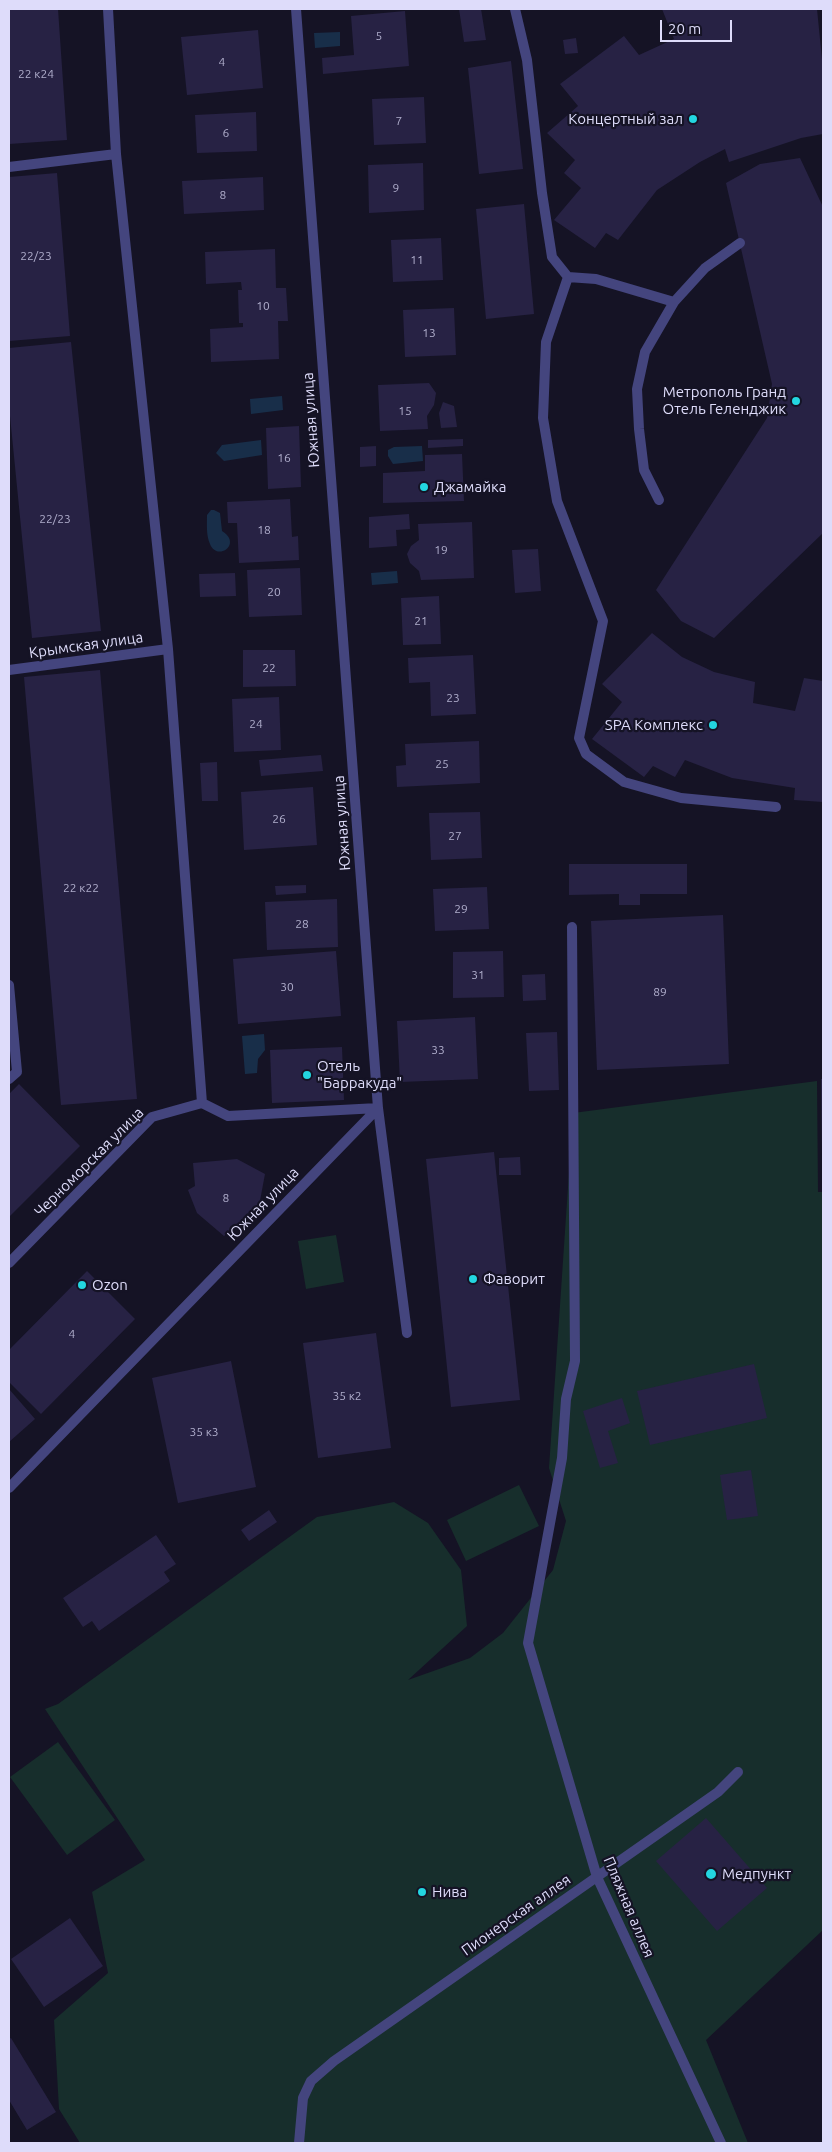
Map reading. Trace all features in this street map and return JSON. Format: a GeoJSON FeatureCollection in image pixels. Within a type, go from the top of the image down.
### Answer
{"type":"FeatureCollection","features":[{"type":"Feature","properties":{"kind":"street"},"geometry":{"type":"LineString","coordinates":[[108,9],[116,154],[168,649],[202,1102],[228,1116],[378,1108],[406,1334]]}},
{"type":"Feature","properties":{"kind":"street","name":"Южная улица"},"geometry":{"type":"LineString","coordinates":[[9,1488],[378,1108],[296,9]]}},
{"type":"Feature","properties":{"kind":"street"},"geometry":{"type":"LineString","coordinates":[[515,9],[527,60],[542,194],[552,257],[568,277],[596,279],[674,302]]}},
{"type":"Feature","properties":{"kind":"street"},"geometry":{"type":"LineString","coordinates":[[9,167],[116,154]]}},
{"type":"Feature","properties":{"kind":"street"},"geometry":{"type":"LineString","coordinates":[[659,500],[644,470],[639,429],[638,389],[645,352],[674,302],[705,268],[740,243]]}},
{"type":"Feature","properties":{"kind":"street"},"geometry":{"type":"LineString","coordinates":[[568,277],[546,342],[543,418],[557,501],[603,621],[579,738],[586,754],[624,782],[681,798],[776,807]]}},
{"type":"Feature","properties":{"kind":"street","name":"Крымская улица"},"geometry":{"type":"LineString","coordinates":[[9,670],[168,649]]}},
{"type":"Feature","properties":{"kind":"street","name":"Пляжная аллея"},"geometry":{"type":"LineString","coordinates":[[572,927],[575,1361],[566,1400],[562,1458],[528,1643],[597,1877],[721,2143]]}},
{"type":"Feature","properties":{"kind":"street"},"geometry":{"type":"LineString","coordinates":[[9,986],[16,1072],[9,1079]]}},
{"type":"Feature","properties":{"kind":"street","name":"Черноморская улица"},"geometry":{"type":"LineString","coordinates":[[9,1263],[152,1117],[202,1102]]}},
{"type":"Feature","properties":{"kind":"street","name":"Пионерская аллея"},"geometry":{"type":"LineString","coordinates":[[299,2143],[304,2098],[310,2081],[342,2056],[718,1792],[738,1772]]}},
{"type":"Feature","properties":{"kind":"green space"},"geometry":{"type":"Polygon","coordinates":[[[817,1081],[818,1192],[823,1192],[823,1930],[706,2040],[748,2143],[80,2143],[59,2109],[54,2020],[108,1973],[92,1892],[145,1860],[45,1709],[58,1704],[317,1517],[394,1502],[428,1523],[461,1570],[467,1626],[408,1680],[470,1658],[503,1633],[553,1570],[566,1521],[549,1468],[573,1113],[817,1081]]]}},
{"type":"Feature","properties":{"kind":"green space"},"geometry":{"type":"Polygon","coordinates":[[[336,1235],[344,1282],[306,1289],[298,1241],[336,1235]]]}},
{"type":"Feature","properties":{"kind":"green space"},"geometry":{"type":"Polygon","coordinates":[[[519,1485],[539,1526],[466,1561],[447,1520],[519,1485]]]}},
{"type":"Feature","properties":{"kind":"green space"},"geometry":{"type":"Polygon","coordinates":[[[58,1742],[115,1820],[67,1855],[10,1777],[58,1742]]]}},
{"type":"Feature","properties":{"kind":"water"},"geometry":{"type":"Polygon","coordinates":[[[340,32],[340,46],[315,48],[314,33],[340,32]]]}},
{"type":"Feature","properties":{"kind":"water"},"geometry":{"type":"Polygon","coordinates":[[[282,396],[283,410],[251,414],[250,399],[282,396]]]}},
{"type":"Feature","properties":{"kind":"water"},"geometry":{"type":"Polygon","coordinates":[[[261,440],[262,455],[224,461],[216,453],[222,445],[261,440]]]}},
{"type":"Feature","properties":{"kind":"water"},"geometry":{"type":"Polygon","coordinates":[[[422,446],[423,461],[393,464],[388,456],[388,450],[394,447],[422,446]]]}},
{"type":"Feature","properties":{"kind":"water"},"geometry":{"type":"Polygon","coordinates":[[[211,510],[220,513],[222,531],[228,536],[230,541],[229,546],[222,551],[213,549],[209,541],[207,515],[211,510]]]}},
{"type":"Feature","properties":{"kind":"water"},"geometry":{"type":"Polygon","coordinates":[[[397,571],[398,583],[372,585],[371,573],[397,571]]]}},
{"type":"Feature","properties":{"kind":"water"},"geometry":{"type":"Polygon","coordinates":[[[264,1034],[265,1050],[258,1059],[257,1073],[245,1074],[242,1036],[264,1034]]]}},
{"type":"Feature","properties":{"kind":"building"},"geometry":{"type":"Polygon","coordinates":[[[9,9],[58,9],[67,140],[9,144],[9,9]]]}},
{"type":"Feature","properties":{"kind":"building"},"geometry":{"type":"Polygon","coordinates":[[[459,9],[481,9],[486,40],[464,42],[459,9]]]}},
{"type":"Feature","properties":{"kind":"building","name":"Концертный зал"},"geometry":{"type":"Polygon","coordinates":[[[662,9],[817,9],[823,69],[823,134],[801,138],[729,162],[725,149],[700,162],[657,190],[618,240],[606,233],[595,248],[554,220],[581,188],[564,173],[575,160],[547,133],[578,106],[560,84],[624,36],[639,55],[674,39],[662,9]]]}},
{"type":"Feature","properties":{"kind":"building"},"geometry":{"type":"Polygon","coordinates":[[[405,11],[409,66],[323,74],[322,58],[354,55],[351,16],[405,11]]]}},
{"type":"Feature","properties":{"kind":"building"},"geometry":{"type":"Polygon","coordinates":[[[258,30],[263,88],[187,95],[181,37],[258,30]]]}},
{"type":"Feature","properties":{"kind":"building"},"geometry":{"type":"Polygon","coordinates":[[[576,38],[578,53],[565,54],[563,40],[576,38]]]}},
{"type":"Feature","properties":{"kind":"building"},"geometry":{"type":"Polygon","coordinates":[[[511,61],[523,169],[479,174],[468,68],[511,61]]]}},
{"type":"Feature","properties":{"kind":"building"},"geometry":{"type":"Polygon","coordinates":[[[424,97],[426,143],[374,145],[372,99],[424,97]]]}},
{"type":"Feature","properties":{"kind":"building"},"geometry":{"type":"Polygon","coordinates":[[[256,112],[257,151],[197,153],[195,115],[256,112]]]}},
{"type":"Feature","properties":{"kind":"building","name":"Метрополь Гранд Отель Геленджик"},"geometry":{"type":"Polygon","coordinates":[[[800,158],[823,207],[823,533],[714,638],[681,621],[656,590],[767,418],[772,384],[726,183],[760,164],[800,158]]]}},
{"type":"Feature","properties":{"kind":"building"},"geometry":{"type":"Polygon","coordinates":[[[423,163],[424,210],[369,213],[368,165],[423,163]]]}},
{"type":"Feature","properties":{"kind":"building"},"geometry":{"type":"Polygon","coordinates":[[[57,173],[70,336],[9,341],[9,177],[57,173]]]}},
{"type":"Feature","properties":{"kind":"building"},"geometry":{"type":"Polygon","coordinates":[[[263,177],[264,210],[184,214],[182,181],[263,177]]]}},
{"type":"Feature","properties":{"kind":"building"},"geometry":{"type":"Polygon","coordinates":[[[524,204],[534,314],[486,319],[476,209],[524,204]]]}},
{"type":"Feature","properties":{"kind":"building"},"geometry":{"type":"Polygon","coordinates":[[[441,238],[443,280],[393,282],[391,240],[441,238]]]}},
{"type":"Feature","properties":{"kind":"building"},"geometry":{"type":"Polygon","coordinates":[[[275,249],[276,288],[286,288],[288,321],[278,321],[279,359],[211,362],[210,329],[243,327],[243,323],[239,323],[238,290],[242,290],[241,282],[206,284],[205,252],[275,249]]]}},
{"type":"Feature","properties":{"kind":"building"},"geometry":{"type":"Polygon","coordinates":[[[454,308],[456,355],[405,357],[403,310],[454,308]]]}},
{"type":"Feature","properties":{"kind":"building"},"geometry":{"type":"Polygon","coordinates":[[[71,342],[101,631],[32,638],[9,406],[9,348],[71,342]]]}},
{"type":"Feature","properties":{"kind":"building"},"geometry":{"type":"Polygon","coordinates":[[[429,383],[436,393],[434,405],[427,416],[428,429],[380,431],[378,385],[429,383]]]}},
{"type":"Feature","properties":{"kind":"building"},"geometry":{"type":"Polygon","coordinates":[[[443,402],[454,406],[457,427],[441,428],[439,413],[443,402]]]}},
{"type":"Feature","properties":{"kind":"building"},"geometry":{"type":"Polygon","coordinates":[[[299,426],[301,487],[268,489],[266,428],[299,426]]]}},
{"type":"Feature","properties":{"kind":"building"},"geometry":{"type":"Polygon","coordinates":[[[463,439],[463,446],[428,448],[428,440],[463,439]]]}},
{"type":"Feature","properties":{"kind":"building"},"geometry":{"type":"Polygon","coordinates":[[[376,446],[376,466],[360,467],[360,447],[376,446]]]}},
{"type":"Feature","properties":{"kind":"building","name":"Джамайка"},"geometry":{"type":"Polygon","coordinates":[[[462,454],[464,501],[383,503],[383,473],[425,471],[425,455],[462,454]]]}},
{"type":"Feature","properties":{"kind":"building"},"geometry":{"type":"Polygon","coordinates":[[[290,499],[292,537],[298,536],[299,560],[239,563],[237,523],[228,523],[227,502],[290,499]]]}},
{"type":"Feature","properties":{"kind":"building"},"geometry":{"type":"Polygon","coordinates":[[[409,514],[410,529],[396,530],[397,546],[369,548],[369,517],[409,514]]]}},
{"type":"Feature","properties":{"kind":"building"},"geometry":{"type":"Polygon","coordinates":[[[472,522],[474,578],[421,580],[419,571],[410,563],[407,554],[411,546],[419,540],[418,524],[472,522]]]}},
{"type":"Feature","properties":{"kind":"building"},"geometry":{"type":"Polygon","coordinates":[[[538,549],[541,591],[515,593],[512,550],[538,549]]]}},
{"type":"Feature","properties":{"kind":"building"},"geometry":{"type":"Polygon","coordinates":[[[300,568],[302,615],[249,617],[247,570],[300,568]]]}},
{"type":"Feature","properties":{"kind":"building"},"geometry":{"type":"Polygon","coordinates":[[[235,573],[236,596],[200,597],[199,574],[235,573]]]}},
{"type":"Feature","properties":{"kind":"building"},"geometry":{"type":"Polygon","coordinates":[[[439,596],[441,644],[403,645],[401,598],[439,596]]]}},
{"type":"Feature","properties":{"kind":"building","name":"SPA Комплекс"},"geometry":{"type":"Polygon","coordinates":[[[652,633],[682,657],[714,672],[755,682],[753,703],[795,711],[804,678],[823,681],[823,802],[794,800],[795,788],[732,778],[685,760],[675,777],[653,766],[644,777],[592,739],[622,702],[602,684],[652,633]]]}},
{"type":"Feature","properties":{"kind":"building"},"geometry":{"type":"Polygon","coordinates":[[[243,650],[295,650],[296,686],[243,687],[243,650]]]}},
{"type":"Feature","properties":{"kind":"building"},"geometry":{"type":"Polygon","coordinates":[[[473,655],[476,714],[431,716],[430,682],[409,683],[408,658],[473,655]]]}},
{"type":"Feature","properties":{"kind":"building"},"geometry":{"type":"Polygon","coordinates":[[[100,670],[137,1099],[61,1105],[24,677],[100,670]]]}},
{"type":"Feature","properties":{"kind":"building"},"geometry":{"type":"Polygon","coordinates":[[[279,697],[281,750],[234,752],[232,699],[279,697]]]}},
{"type":"Feature","properties":{"kind":"building"},"geometry":{"type":"Polygon","coordinates":[[[479,741],[480,783],[397,787],[396,766],[406,765],[405,744],[479,741]]]}},
{"type":"Feature","properties":{"kind":"building"},"geometry":{"type":"Polygon","coordinates":[[[321,755],[323,771],[261,776],[259,760],[321,755]]]}},
{"type":"Feature","properties":{"kind":"building"},"geometry":{"type":"Polygon","coordinates":[[[217,762],[218,801],[202,801],[200,763],[217,762]]]}},
{"type":"Feature","properties":{"kind":"building"},"geometry":{"type":"Polygon","coordinates":[[[313,787],[317,845],[244,850],[241,792],[313,787]]]}},
{"type":"Feature","properties":{"kind":"building"},"geometry":{"type":"Polygon","coordinates":[[[480,812],[482,858],[431,860],[429,813],[480,812]]]}},
{"type":"Feature","properties":{"kind":"building"},"geometry":{"type":"Polygon","coordinates":[[[569,864],[687,864],[687,894],[640,894],[640,905],[619,905],[619,894],[569,895],[569,864]]]}},
{"type":"Feature","properties":{"kind":"building"},"geometry":{"type":"Polygon","coordinates":[[[306,885],[306,893],[276,895],[275,886],[306,885]]]}},
{"type":"Feature","properties":{"kind":"building"},"geometry":{"type":"Polygon","coordinates":[[[487,887],[489,929],[435,931],[433,889],[487,887]]]}},
{"type":"Feature","properties":{"kind":"building"},"geometry":{"type":"Polygon","coordinates":[[[337,899],[338,947],[267,950],[265,902],[337,899]]]}},
{"type":"Feature","properties":{"kind":"building"},"geometry":{"type":"Polygon","coordinates":[[[723,915],[729,1064],[597,1070],[591,921],[723,915]]]}},
{"type":"Feature","properties":{"kind":"building"},"geometry":{"type":"Polygon","coordinates":[[[336,951],[341,1016],[238,1024],[233,959],[336,951]]]}},
{"type":"Feature","properties":{"kind":"building"},"geometry":{"type":"Polygon","coordinates":[[[503,951],[504,997],[453,998],[453,952],[503,951]]]}},
{"type":"Feature","properties":{"kind":"building"},"geometry":{"type":"Polygon","coordinates":[[[545,974],[546,1000],[523,1001],[522,975],[545,974]]]}},
{"type":"Feature","properties":{"kind":"building"},"geometry":{"type":"Polygon","coordinates":[[[475,1017],[478,1079],[400,1082],[397,1021],[475,1017]]]}},
{"type":"Feature","properties":{"kind":"building"},"geometry":{"type":"Polygon","coordinates":[[[557,1032],[559,1090],[529,1091],[526,1033],[557,1032]]]}},
{"type":"Feature","properties":{"kind":"building","name":"Отель \"Барракуда\""},"geometry":{"type":"Polygon","coordinates":[[[342,1047],[344,1100],[272,1103],[270,1050],[342,1047]]]}},
{"type":"Feature","properties":{"kind":"building"},"geometry":{"type":"Polygon","coordinates":[[[821,1079],[823,1079],[823,1155],[822,1155],[821,1079]]]}},
{"type":"Feature","properties":{"kind":"building"},"geometry":{"type":"Polygon","coordinates":[[[19,1084],[80,1146],[9,1217],[9,1094],[19,1084]]]}},
{"type":"Feature","properties":{"kind":"building","name":"Фаворит"},"geometry":{"type":"Polygon","coordinates":[[[494,1152],[520,1400],[451,1407],[426,1159],[494,1152]]]}},
{"type":"Feature","properties":{"kind":"building"},"geometry":{"type":"Polygon","coordinates":[[[520,1157],[521,1175],[499,1175],[499,1158],[520,1157]]]}},
{"type":"Feature","properties":{"kind":"building"},"geometry":{"type":"Polygon","coordinates":[[[237,1159],[265,1174],[259,1206],[224,1236],[197,1213],[188,1190],[195,1186],[193,1163],[237,1159]]]}},
{"type":"Feature","properties":{"kind":"building"},"geometry":{"type":"Polygon","coordinates":[[[87,1271],[135,1319],[41,1414],[9,1382],[9,1350],[87,1271]]]}},
{"type":"Feature","properties":{"kind":"building"},"geometry":{"type":"Polygon","coordinates":[[[376,1333],[391,1448],[318,1458],[303,1343],[376,1333]]]}},
{"type":"Feature","properties":{"kind":"building"},"geometry":{"type":"Polygon","coordinates":[[[231,1361],[256,1487],[178,1503],[152,1378],[231,1361]]]}},
{"type":"Feature","properties":{"kind":"building"},"geometry":{"type":"Polygon","coordinates":[[[754,1364],[767,1418],[650,1445],[637,1391],[754,1364]]]}},
{"type":"Feature","properties":{"kind":"building"},"geometry":{"type":"Polygon","coordinates":[[[9,1389],[35,1419],[9,1442],[9,1389]]]}},
{"type":"Feature","properties":{"kind":"building"},"geometry":{"type":"Polygon","coordinates":[[[622,1398],[630,1423],[608,1431],[618,1463],[600,1468],[583,1411],[622,1398]]]}},
{"type":"Feature","properties":{"kind":"building"},"geometry":{"type":"Polygon","coordinates":[[[751,1470],[758,1516],[727,1520],[720,1475],[751,1470]]]}},
{"type":"Feature","properties":{"kind":"building"},"geometry":{"type":"Polygon","coordinates":[[[269,1510],[277,1522],[249,1541],[241,1530],[269,1510]]]}},
{"type":"Feature","properties":{"kind":"building"},"geometry":{"type":"Polygon","coordinates":[[[156,1535],[176,1564],[164,1572],[170,1581],[99,1631],[92,1621],[83,1627],[63,1598],[156,1535]]]}},
{"type":"Feature","properties":{"kind":"building","name":"Медпункт"},"geometry":{"type":"Polygon","coordinates":[[[706,1818],[767,1888],[717,1931],[656,1861],[706,1818]]]}},
{"type":"Feature","properties":{"kind":"building"},"geometry":{"type":"Polygon","coordinates":[[[70,1918],[103,1966],[44,2007],[11,1959],[70,1918]]]}},
{"type":"Feature","properties":{"kind":"building"},"geometry":{"type":"Polygon","coordinates":[[[11,2038],[56,2112],[27,2130],[9,2100],[9,2039],[11,2038]]]}},
{"type":"Feature","properties":{"kind":"place","name":"Концертный зал"},"geometry":{"type":"Point","coordinates":[693,119]}},
{"type":"Feature","properties":{"kind":"place","name":"Метрополь Гранд Отель Геленджик"},"geometry":{"type":"Point","coordinates":[796,401]}},
{"type":"Feature","properties":{"kind":"place","name":"Джамайка"},"geometry":{"type":"Point","coordinates":[424,487]}},
{"type":"Feature","properties":{"kind":"place","name":"SPA Комплекс"},"geometry":{"type":"Point","coordinates":[713,725]}},
{"type":"Feature","properties":{"kind":"place","name":"Отель \"Барракуда\""},"geometry":{"type":"Point","coordinates":[307,1075]}},
{"type":"Feature","properties":{"kind":"place","name":"Фаворит"},"geometry":{"type":"Point","coordinates":[473,1279]}},
{"type":"Feature","properties":{"kind":"place","name":"Ozon"},"geometry":{"type":"Point","coordinates":[82,1285]}},
{"type":"Feature","properties":{"kind":"place","name":"Медпункт"},"geometry":{"type":"Point","coordinates":[711,1874]}},
{"type":"Feature","properties":{"kind":"place","name":"Нива"},"geometry":{"type":"Point","coordinates":[422,1892]}}]}
